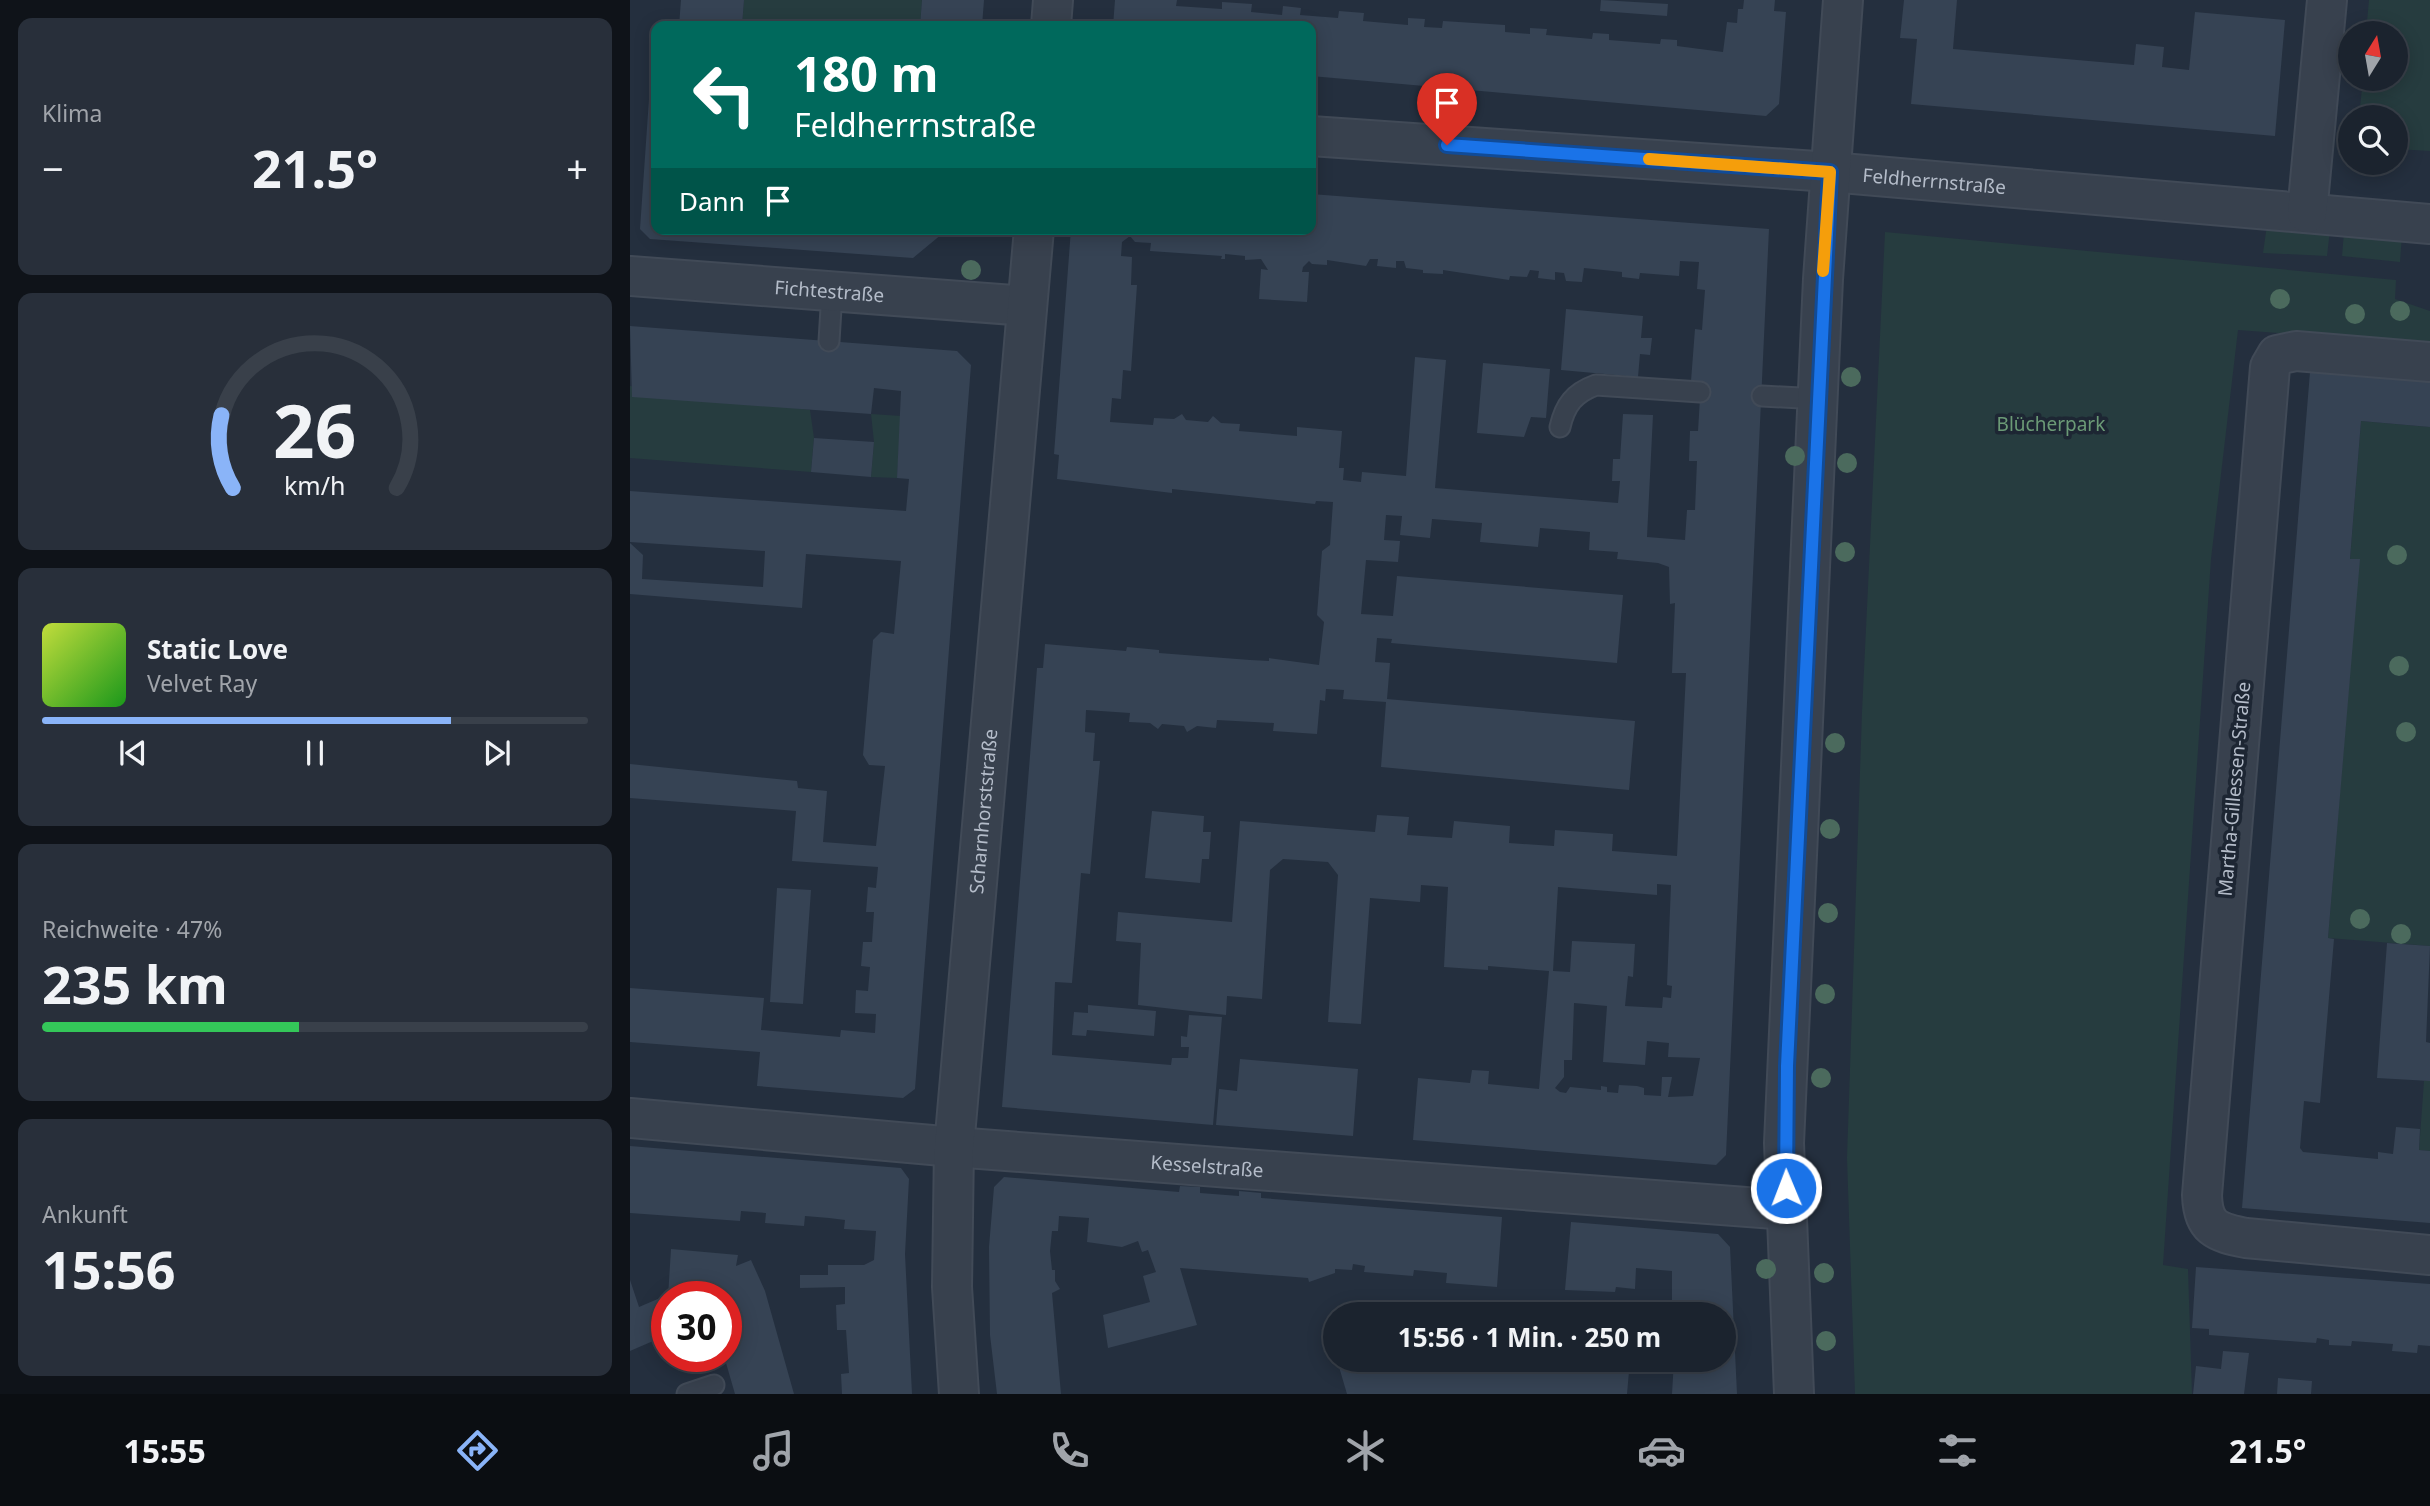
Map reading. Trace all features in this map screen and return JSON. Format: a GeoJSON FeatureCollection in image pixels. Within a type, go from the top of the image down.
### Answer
{"type":"FeatureCollection","features":[{"type":"Feature","properties":{"kind":"street"},"geometry":{"type":"LineString","coordinates":[[1051,21],[1053,0]]}},
{"type":"Feature","properties":{"kind":"street"},"geometry":{"type":"LineString","coordinates":[[1794,1394],[1786,1210],[1787,1079],[1830,172],[1843,0]]}},
{"type":"Feature","properties":{"kind":"street"},"geometry":{"type":"LineString","coordinates":[[2307,213],[2327,0]]}},
{"type":"Feature","properties":{"kind":"street","name":"Feldherrnstraße"},"geometry":{"type":"LineString","coordinates":[[1316,136],[1830,172],[2430,224]]}},
{"type":"Feature","properties":{"kind":"street","name":"Scharnhorststraße"},"geometry":{"type":"LineString","coordinates":[[959,1394],[952,1287],[954,1147],[1033,235]]}},
{"type":"Feature","properties":{"kind":"street","name":"Fichtestraße"},"geometry":{"type":"LineString","coordinates":[[630,276],[1027,306]]}},
{"type":"Feature","properties":{"kind":"street","name":"Martha-Gillessen-Straße"},"geometry":{"type":"LineString","coordinates":[[2430,362],[2296,351],[2277,355],[2270,368],[2202,1195],[2202,1212],[2209,1224],[2220,1232],[2246,1238],[2430,1255]]}},
{"type":"Feature","properties":{"kind":"street","name":"Kesselstraße"},"geometry":{"type":"LineString","coordinates":[[630,1118],[954,1147],[1786,1210]]}},
{"type":"Feature","properties":{"kind":"lane"},"geometry":{"type":"LineString","coordinates":[[829,341],[832,292]]}},
{"type":"Feature","properties":{"kind":"lane"},"geometry":{"type":"LineString","coordinates":[[1560,427],[1567,404],[1583,390],[1596,385],[1700,392]]}},
{"type":"Feature","properties":{"kind":"lane"},"geometry":{"type":"LineString","coordinates":[[1762,396],[1819,399]]}},
{"type":"Feature","properties":{"kind":"lane"},"geometry":{"type":"LineString","coordinates":[[687,1394],[714,1385]]}},
{"type":"Feature","properties":{"kind":"green space"},"geometry":{"type":"Polygon","coordinates":[[[744,0],[922,0],[920,21],[742,21],[744,0]]]}},
{"type":"Feature","properties":{"kind":"green space"},"geometry":{"type":"Polygon","coordinates":[[[2369,0],[2430,0],[2430,151],[2408,150],[2408,105],[2360,105],[2362,91],[2408,91],[2408,21],[2367,21],[2369,0]]]}},
{"type":"Feature","properties":{"kind":"green space"},"geometry":{"type":"Polygon","coordinates":[[[2267,225],[2330,230],[2327,256],[2263,253],[2267,225]]]}},
{"type":"Feature","properties":{"kind":"green space","name":"Blücherpark"},"geometry":{"type":"Polygon","coordinates":[[[1885,232],[2396,280],[2395,299],[2430,311],[2430,344],[2238,330],[2211,559],[2163,1265],[2188,1269],[2192,1394],[1855,1394],[1847,1158],[1862,712],[1885,232]]]}},
{"type":"Feature","properties":{"kind":"green space"},"geometry":{"type":"Polygon","coordinates":[[[2344,232],[2402,235],[2400,262],[2342,256],[2344,232]]]}},
{"type":"Feature","properties":{"kind":"green space"},"geometry":{"type":"Polygon","coordinates":[[[630,386],[810,410],[814,438],[811,472],[630,458],[630,386]]]}},
{"type":"Feature","properties":{"kind":"green space"},"geometry":{"type":"Polygon","coordinates":[[[871,414],[901,416],[897,478],[871,477],[874,442],[871,414]]]}},
{"type":"Feature","properties":{"kind":"green space"},"geometry":{"type":"Polygon","coordinates":[[[2361,421],[2430,427],[2430,946],[2328,938],[2359,559],[2350,559],[2361,421]]]}},
{"type":"Feature","properties":{"kind":"green space"},"geometry":{"type":"Polygon","coordinates":[[[2424,1081],[2430,1081],[2430,1151],[2419,1150],[2424,1081]]]}},
{"type":"Feature","properties":{"kind":"building"},"geometry":{"type":"Polygon","coordinates":[[[681,0],[744,0],[742,21],[679,21],[681,0]]]}},
{"type":"Feature","properties":{"kind":"building"},"geometry":{"type":"Polygon","coordinates":[[[922,0],[984,0],[982,21],[920,21],[922,0]]]}},
{"type":"Feature","properties":{"kind":"building"},"geometry":{"type":"Polygon","coordinates":[[[1115,0],[1177,0],[1176,6],[1222,9],[1222,2],[1252,4],[1251,12],[1282,15],[1283,6],[1301,8],[1300,15],[1338,18],[1339,11],[1364,13],[1363,21],[1408,25],[1408,18],[1425,19],[1424,27],[1442,28],[1443,21],[1505,25],[1505,32],[1530,34],[1530,28],[1547,29],[1546,35],[1592,39],[1593,33],[1609,34],[1609,40],[1660,44],[1661,39],[1677,40],[1677,46],[1723,52],[1727,22],[1737,23],[1738,9],[1743,9],[1744,0],[1775,0],[1774,11],[1786,12],[1779,104],[1766,116],[1316,76],[1316,21],[1113,21],[1115,0]]]}},
{"type":"Feature","properties":{"kind":"building"},"geometry":{"type":"Polygon","coordinates":[[[1601,0],[1668,4],[1667,16],[1600,11],[1601,0]]]}},
{"type":"Feature","properties":{"kind":"building"},"geometry":{"type":"Polygon","coordinates":[[[1904,0],[1957,0],[1953,49],[2134,65],[2136,44],[2164,47],[2162,67],[2189,70],[2195,12],[2285,20],[2275,136],[1911,104],[1917,39],[1900,38],[1904,0]]]}},
{"type":"Feature","properties":{"kind":"building"},"geometry":{"type":"Polygon","coordinates":[[[649,99],[651,235],[941,235],[913,258],[650,239],[640,229],[649,99]]]}},
{"type":"Feature","properties":{"kind":"building"},"geometry":{"type":"Polygon","coordinates":[[[1316,194],[1769,229],[1726,1155],[1716,1165],[1413,1140],[1418,1078],[1470,1083],[1472,1070],[1489,1071],[1488,1084],[1539,1089],[1549,971],[1488,966],[1488,970],[1444,967],[1448,887],[1421,885],[1420,902],[1370,898],[1361,1024],[1328,1022],[1338,875],[1328,862],[1283,859],[1270,870],[1262,999],[1227,996],[1226,1015],[1138,1005],[1141,943],[1116,941],[1118,912],[1232,922],[1240,821],[1375,832],[1377,815],[1409,817],[1407,835],[1452,838],[1454,821],[1510,826],[1509,843],[1554,846],[1555,830],[1613,834],[1612,851],[1677,856],[1686,673],[1672,673],[1675,603],[1670,604],[1669,567],[1658,563],[1617,559],[1618,552],[1589,550],[1590,532],[1540,528],[1538,547],[1480,542],[1482,523],[1432,519],[1430,538],[1400,535],[1402,516],[1386,515],[1384,540],[1400,541],[1398,562],[1366,560],[1361,614],[1393,616],[1397,576],[1623,595],[1617,663],[1391,643],[1392,639],[1377,638],[1375,662],[1390,663],[1387,699],[1635,721],[1629,790],[1381,767],[1386,702],[1343,699],[1344,690],[1326,689],[1325,701],[1320,700],[1317,734],[1273,731],[1274,723],[1217,720],[1216,728],[1197,726],[1187,732],[1184,726],[1162,724],[1158,729],[1150,723],[1129,722],[1130,713],[1086,710],[1085,732],[1095,733],[1093,761],[1100,761],[1090,874],[1081,873],[1072,983],[1055,982],[1052,1055],[1171,1065],[1172,1058],[1188,1058],[1189,1047],[1181,1047],[1181,1036],[1187,1037],[1189,1015],[1222,1017],[1213,1125],[1002,1107],[1037,668],[1043,668],[1045,644],[1126,651],[1127,647],[1159,650],[1159,653],[1269,661],[1269,658],[1319,665],[1324,622],[1317,615],[1322,551],[1330,545],[1333,502],[1316,501],[1315,504],[1172,489],[1172,493],[1057,479],[1059,455],[1054,454],[1071,235],[1316,235],[1316,194]],[[1130,236],[1122,242],[1121,256],[1132,257],[1131,285],[1137,285],[1131,371],[1123,370],[1121,399],[1112,398],[1110,422],[1153,425],[1154,418],[1174,419],[1182,414],[1186,420],[1208,422],[1213,416],[1221,423],[1240,424],[1239,431],[1297,436],[1297,427],[1342,431],[1339,468],[1344,468],[1343,480],[1361,482],[1362,472],[1406,476],[1415,357],[1446,360],[1435,488],[1618,503],[1620,481],[1612,481],[1613,459],[1620,459],[1623,414],[1653,415],[1647,537],[1685,540],[1687,510],[1695,510],[1697,461],[1689,461],[1690,431],[1698,431],[1701,382],[1691,381],[1695,329],[1702,330],[1705,290],[1697,289],[1699,262],[1680,261],[1679,276],[1640,273],[1639,279],[1622,277],[1622,272],[1584,268],[1582,282],[1566,281],[1564,273],[1555,272],[1555,280],[1538,278],[1539,271],[1530,270],[1527,277],[1510,276],[1509,280],[1443,270],[1443,274],[1423,273],[1423,270],[1406,268],[1404,261],[1396,261],[1396,268],[1377,266],[1378,259],[1370,259],[1366,266],[1327,260],[1327,265],[1312,264],[1309,261],[1302,272],[1309,272],[1307,302],[1259,299],[1261,269],[1268,270],[1261,259],[1245,260],[1245,256],[1225,254],[1225,259],[1221,259],[1222,256],[1150,251],[1151,243],[1135,242],[1130,236]],[[1657,884],[1657,895],[1558,887],[1553,971],[1570,972],[1572,941],[1635,944],[1633,977],[1628,976],[1625,1006],[1662,1008],[1663,997],[1671,998],[1672,986],[1667,985],[1671,885],[1657,884]],[[1574,1003],[1572,1060],[1564,1060],[1564,1077],[1555,1088],[1560,1092],[1566,1093],[1570,1087],[1601,1090],[1601,1086],[1607,1087],[1607,1092],[1618,1093],[1619,1085],[1637,1086],[1644,1088],[1644,1095],[1661,1096],[1662,1077],[1672,1077],[1668,1097],[1693,1096],[1700,1058],[1668,1057],[1669,1043],[1647,1041],[1645,1065],[1603,1062],[1607,1006],[1574,1003]]]}},
{"type":"Feature","properties":{"kind":"building"},"geometry":{"type":"Polygon","coordinates":[[[1566,309],[1643,316],[1641,338],[1652,338],[1650,355],[1640,354],[1638,377],[1561,370],[1566,309]]]}},
{"type":"Feature","properties":{"kind":"building"},"geometry":{"type":"Polygon","coordinates":[[[630,326],[957,351],[971,365],[915,1089],[903,1098],[757,1086],[760,1052],[630,1042],[630,988],[764,998],[761,1030],[840,1037],[841,1030],[875,1033],[876,1014],[855,1013],[856,990],[868,991],[870,967],[861,966],[863,942],[872,942],[874,912],[866,912],[868,887],[876,888],[878,867],[792,861],[796,811],[630,798],[630,764],[797,781],[798,788],[827,791],[823,842],[876,846],[885,766],[869,765],[863,755],[873,640],[881,632],[894,634],[901,561],[806,554],[802,608],[630,594],[630,543],[643,555],[642,579],[763,587],[765,551],[630,542],[630,491],[906,511],[909,479],[897,478],[901,391],[874,388],[871,414],[632,397],[630,326]]]}},
{"type":"Feature","properties":{"kind":"building"},"geometry":{"type":"Polygon","coordinates":[[[1483,363],[1550,369],[1546,418],[1531,417],[1524,437],[1477,433],[1483,363]]]}},
{"type":"Feature","properties":{"kind":"building"},"geometry":{"type":"Polygon","coordinates":[[[2310,372],[2430,382],[2430,427],[2361,421],[2350,559],[2360,559],[2328,938],[2334,939],[2320,1103],[2304,1101],[2300,1148],[2303,1152],[2378,1159],[2378,1152],[2393,1154],[2396,1127],[2420,1129],[2419,1150],[2430,1151],[2430,1223],[2242,1208],[2310,372]]]}},
{"type":"Feature","properties":{"kind":"building"},"geometry":{"type":"Polygon","coordinates":[[[814,438],[874,442],[871,477],[811,472],[814,438]]]}},
{"type":"Feature","properties":{"kind":"building"},"geometry":{"type":"Polygon","coordinates":[[[1152,811],[1204,816],[1203,832],[1211,832],[1209,859],[1202,859],[1200,883],[1145,878],[1152,811]]]}},
{"type":"Feature","properties":{"kind":"building"},"geometry":{"type":"Polygon","coordinates":[[[777,888],[811,890],[803,1004],[770,1002],[777,888]]]}},
{"type":"Feature","properties":{"kind":"building"},"geometry":{"type":"Polygon","coordinates":[[[2387,943],[2430,946],[2426,1042],[2430,1043],[2430,1081],[2377,1078],[2387,943]]]}},
{"type":"Feature","properties":{"kind":"building"},"geometry":{"type":"Polygon","coordinates":[[[1088,1005],[1156,1011],[1154,1036],[1087,1030],[1086,1036],[1072,1035],[1074,1012],[1088,1013],[1088,1005]]]}},
{"type":"Feature","properties":{"kind":"building"},"geometry":{"type":"Polygon","coordinates":[[[1240,1059],[1358,1069],[1353,1136],[1216,1125],[1219,1089],[1237,1091],[1240,1059]]]}},
{"type":"Feature","properties":{"kind":"building"},"geometry":{"type":"Polygon","coordinates":[[[630,1146],[901,1168],[909,1179],[905,1254],[912,1394],[842,1394],[841,1374],[849,1373],[846,1330],[837,1330],[836,1305],[845,1304],[845,1287],[800,1288],[800,1275],[828,1275],[828,1265],[864,1265],[874,1260],[876,1231],[844,1229],[845,1220],[805,1216],[804,1226],[765,1223],[766,1213],[741,1211],[740,1221],[630,1213],[630,1146]]]}},
{"type":"Feature","properties":{"kind":"building"},"geometry":{"type":"Polygon","coordinates":[[[1004,1177],[1179,1192],[1180,1186],[1200,1187],[1200,1193],[1239,1196],[1239,1191],[1261,1193],[1261,1198],[1502,1217],[1497,1287],[1446,1283],[1447,1273],[1414,1270],[1413,1276],[1364,1272],[1365,1266],[1353,1264],[1352,1270],[1335,1269],[1335,1273],[1309,1282],[1308,1278],[1180,1268],[1197,1325],[1108,1348],[1103,1315],[1150,1302],[1143,1276],[1156,1272],[1148,1250],[1142,1252],[1138,1241],[1122,1247],[1087,1242],[1089,1218],[1059,1216],[1058,1231],[1052,1231],[1050,1251],[1052,1270],[1055,1270],[1055,1281],[1060,1289],[1052,1293],[1061,1394],[997,1394],[990,1335],[989,1247],[994,1187],[1004,1177]]]}},
{"type":"Feature","properties":{"kind":"building"},"geometry":{"type":"Polygon","coordinates":[[[1571,1222],[1718,1234],[1730,1247],[1733,1302],[1672,1302],[1672,1271],[1636,1268],[1635,1289],[1616,1287],[1615,1292],[1565,1290],[1571,1222]]]}},
{"type":"Feature","properties":{"kind":"building"},"geometry":{"type":"Polygon","coordinates":[[[671,1249],[738,1255],[736,1266],[751,1260],[765,1291],[794,1394],[735,1394],[729,1372],[742,1372],[742,1281],[669,1281],[671,1249]]]}},
{"type":"Feature","properties":{"kind":"building"},"geometry":{"type":"Polygon","coordinates":[[[2196,1267],[2430,1284],[2430,1346],[2418,1345],[2417,1353],[2392,1351],[2393,1344],[2352,1341],[2351,1346],[2329,1345],[2329,1340],[2317,1338],[2316,1343],[2209,1335],[2209,1329],[2192,1328],[2196,1267]]]}},
{"type":"Feature","properties":{"kind":"building"},"geometry":{"type":"Polygon","coordinates":[[[630,1280],[639,1307],[651,1302],[651,1342],[630,1351],[630,1280]]]}},
{"type":"Feature","properties":{"kind":"building"},"geometry":{"type":"Polygon","coordinates":[[[2223,1351],[2249,1353],[2244,1394],[2193,1394],[2196,1366],[2221,1369],[2223,1351]]]}},
{"type":"Feature","properties":{"kind":"building"},"geometry":{"type":"Polygon","coordinates":[[[1341,1372],[1629,1372],[1627,1394],[1347,1394],[1341,1372]]]}},
{"type":"Feature","properties":{"kind":"building"},"geometry":{"type":"Polygon","coordinates":[[[1673,1372],[1736,1372],[1737,1394],[1672,1394],[1673,1372]]]}},
{"type":"Feature","properties":{"kind":"building"},"geometry":{"type":"Polygon","coordinates":[[[2278,1378],[2312,1381],[2311,1394],[2277,1394],[2278,1378]]]}},
{"type":"Feature","properties":{"kind":"slow traffic"},"geometry":{"type":"LineString","coordinates":[[1649,159],[1830,172],[1823,271]]}},
{"type":"Feature","properties":{"kind":"route"},"geometry":{"type":"LineString","coordinates":[[1447,145],[1830,172],[1787,1066],[1784,1143],[1786,1188]]}}]}
